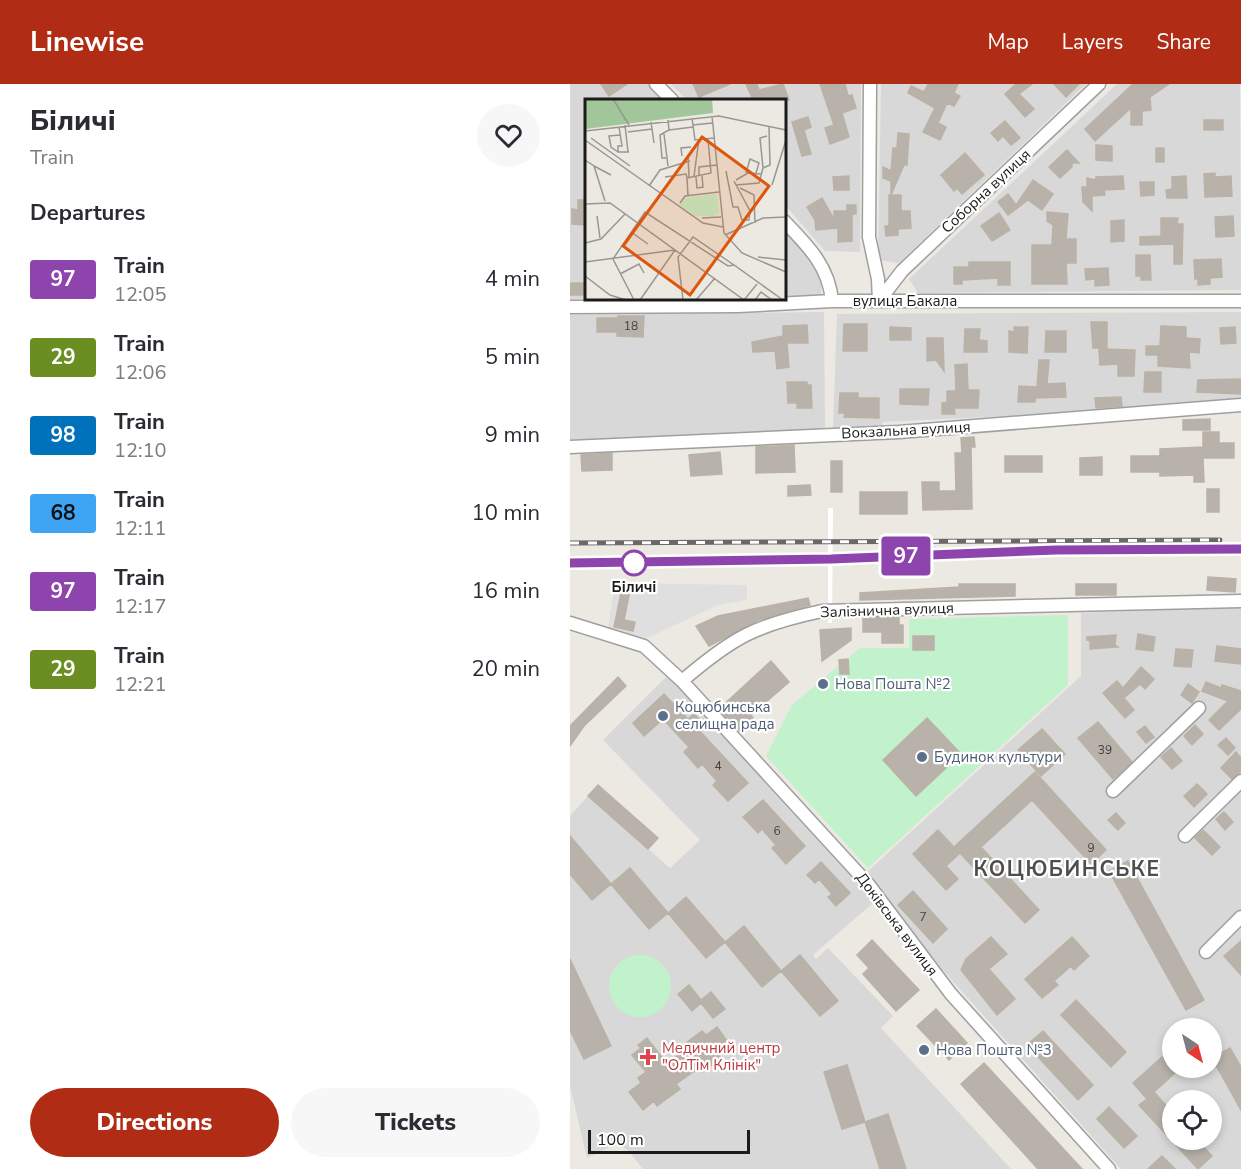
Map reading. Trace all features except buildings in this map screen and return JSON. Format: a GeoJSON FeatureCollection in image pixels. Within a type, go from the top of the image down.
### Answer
{"type":"FeatureCollection","features":[{"type":"Feature","properties":{"kind":"street"},"geometry":{"type":"LineString","coordinates":[[656,84],[671,99]]}},
{"type":"Feature","properties":{"kind":"street"},"geometry":{"type":"LineString","coordinates":[[870,84],[869,237],[878,279],[879,301]]}},
{"type":"Feature","properties":{"kind":"street","name":"Соборна вулиця"},"geometry":{"type":"LineString","coordinates":[[879,301],[902,271],[1099,84]]}},
{"type":"Feature","properties":{"kind":"street"},"geometry":{"type":"LineString","coordinates":[[786,223],[821,262],[831,286],[832,301]]}},
{"type":"Feature","properties":{"kind":"street","name":"вулиця Бакала"},"geometry":{"type":"LineString","coordinates":[[570,307],[738,306],[832,301],[1241,301]]}},
{"type":"Feature","properties":{"kind":"street","name":"Вокзальна вулиця"},"geometry":{"type":"LineString","coordinates":[[570,447],[900,432],[1241,405]]}},
{"type":"Feature","properties":{"kind":"street","name":"Залізнична вулиця"},"geometry":{"type":"LineString","coordinates":[[682,681],[716,652],[746,633],[775,621],[822,611],[1241,601]]}},
{"type":"Feature","properties":{"kind":"street"},"geometry":{"type":"LineString","coordinates":[[570,623],[644,646],[682,681]]}},
{"type":"Feature","properties":{"kind":"street","name":"Доківська вулиця"},"geometry":{"type":"LineString","coordinates":[[682,681],[869,885],[951,994],[1109,1169]]}},
{"type":"Feature","properties":{"kind":"street"},"geometry":{"type":"LineString","coordinates":[[1113,791],[1199,708]]}},
{"type":"Feature","properties":{"kind":"street"},"geometry":{"type":"LineString","coordinates":[[1185,836],[1241,781]]}},
{"type":"Feature","properties":{"kind":"street"},"geometry":{"type":"LineString","coordinates":[[1206,952],[1241,917]]}},
{"type":"Feature","properties":{"kind":"shaded area"},"geometry":{"type":"Polygon","coordinates":[[[570,84],[648,84],[663,99],[585,99],[585,299],[570,299],[570,84]]]}},
{"type":"Feature","properties":{"kind":"shaded area"},"geometry":{"type":"Polygon","coordinates":[[[671,84],[861,84],[860,252],[825,251],[786,206],[786,99],[686,99],[671,84]]]}},
{"type":"Feature","properties":{"kind":"shaded area"},"geometry":{"type":"Polygon","coordinates":[[[881,84],[1086,84],[899,263],[878,260],[881,84]]]}},
{"type":"Feature","properties":{"kind":"shaded area"},"geometry":{"type":"Polygon","coordinates":[[[1117,84],[1240,84],[1241,290],[918,293],[909,279],[1117,84]]]}},
{"type":"Feature","properties":{"kind":"shaded area"},"geometry":{"type":"Polygon","coordinates":[[[786,232],[816,268],[821,278],[821,296],[786,296],[786,232]]]}},
{"type":"Feature","properties":{"kind":"shaded area"},"geometry":{"type":"Polygon","coordinates":[[[824,312],[825,431],[570,440],[570,315],[824,312]]]}},
{"type":"Feature","properties":{"kind":"shaded area"},"geometry":{"type":"Polygon","coordinates":[[[1241,312],[1241,400],[1048,414],[883,422],[882,428],[833,429],[837,314],[1241,312]]]}},
{"type":"Feature","properties":{"kind":"shaded area"},"geometry":{"type":"Polygon","coordinates":[[[615,583],[747,585],[747,600],[718,605],[647,638],[608,628],[615,583]]]}},
{"type":"Feature","properties":{"kind":"shaded area"},"geometry":{"type":"Polygon","coordinates":[[[1241,607],[1241,1169],[1121,1169],[941,968],[865,874],[1081,676],[1081,613],[1241,607]]]}},
{"type":"Feature","properties":{"kind":"shaded area"},"geometry":{"type":"Polygon","coordinates":[[[668,675],[732,742],[874,902],[813,955],[816,959],[828,948],[893,1016],[881,1028],[1011,1169],[643,1169],[628,1150],[616,1144],[587,1158],[570,1086],[570,816],[588,796],[670,868],[700,840],[603,740],[668,675]]]}},
{"type":"Feature","properties":{"kind":"green space"},"geometry":{"type":"Polygon","coordinates":[[[1068,615],[1068,685],[868,868],[766,756],[792,705],[860,648],[909,648],[909,619],[1068,615]]]}},
{"type":"Feature","properties":{"kind":"green space"},"geometry":{"type":"Polygon","coordinates":[[[640,955],[652,957],[662,964],[669,974],[671,986],[669,998],[662,1008],[652,1015],[640,1017],[628,1015],[618,1008],[611,998],[609,986],[611,974],[618,964],[628,957],[640,955]]]}},
{"type":"Feature","properties":{"kind":"pier"},"geometry":{"type":"Polygon","coordinates":[[[828,508],[833,508],[832,623],[828,623],[828,508]]]}},
{"type":"Feature","properties":{"kind":"railway"},"geometry":{"type":"LineString","coordinates":[[570,543],[1220,540]]}},
{"type":"Feature","properties":{"kind":"railway"},"geometry":{"type":"LineString","coordinates":[[570,563],[831,559],[1056,550],[1241,549]]}},
{"type":"Feature","properties":{"kind":"train","name":"97"},"geometry":{"type":"LineString","coordinates":[[570,563],[831,559],[1056,550],[1241,549]]}},
{"type":"Feature","properties":{"kind":"place","name":"Біличі"},"geometry":{"type":"Point","coordinates":[634,563]}},
{"type":"Feature","properties":{"kind":"place","name":"Нова Пошта №2"},"geometry":{"type":"Point","coordinates":[823,684]}},
{"type":"Feature","properties":{"kind":"place","name":"Коцюбинська селищна рада"},"geometry":{"type":"Point","coordinates":[663,716]}},
{"type":"Feature","properties":{"kind":"place","name":"Будинок культури"},"geometry":{"type":"Point","coordinates":[922,757]}},
{"type":"Feature","properties":{"kind":"place","name":"Нова Пошта №3"},"geometry":{"type":"Point","coordinates":[924,1050]}},
{"type":"Feature","properties":{"kind":"place","name":"Медичний центр \"ОлТім Клінік\""},"geometry":{"type":"Point","coordinates":[648,1057]}},
{"type":"Feature","properties":{"kind":"district","name":"КОЦЮБИНСЬКЕ"},"geometry":{"type":"Point","coordinates":[1067,869]}}]}
